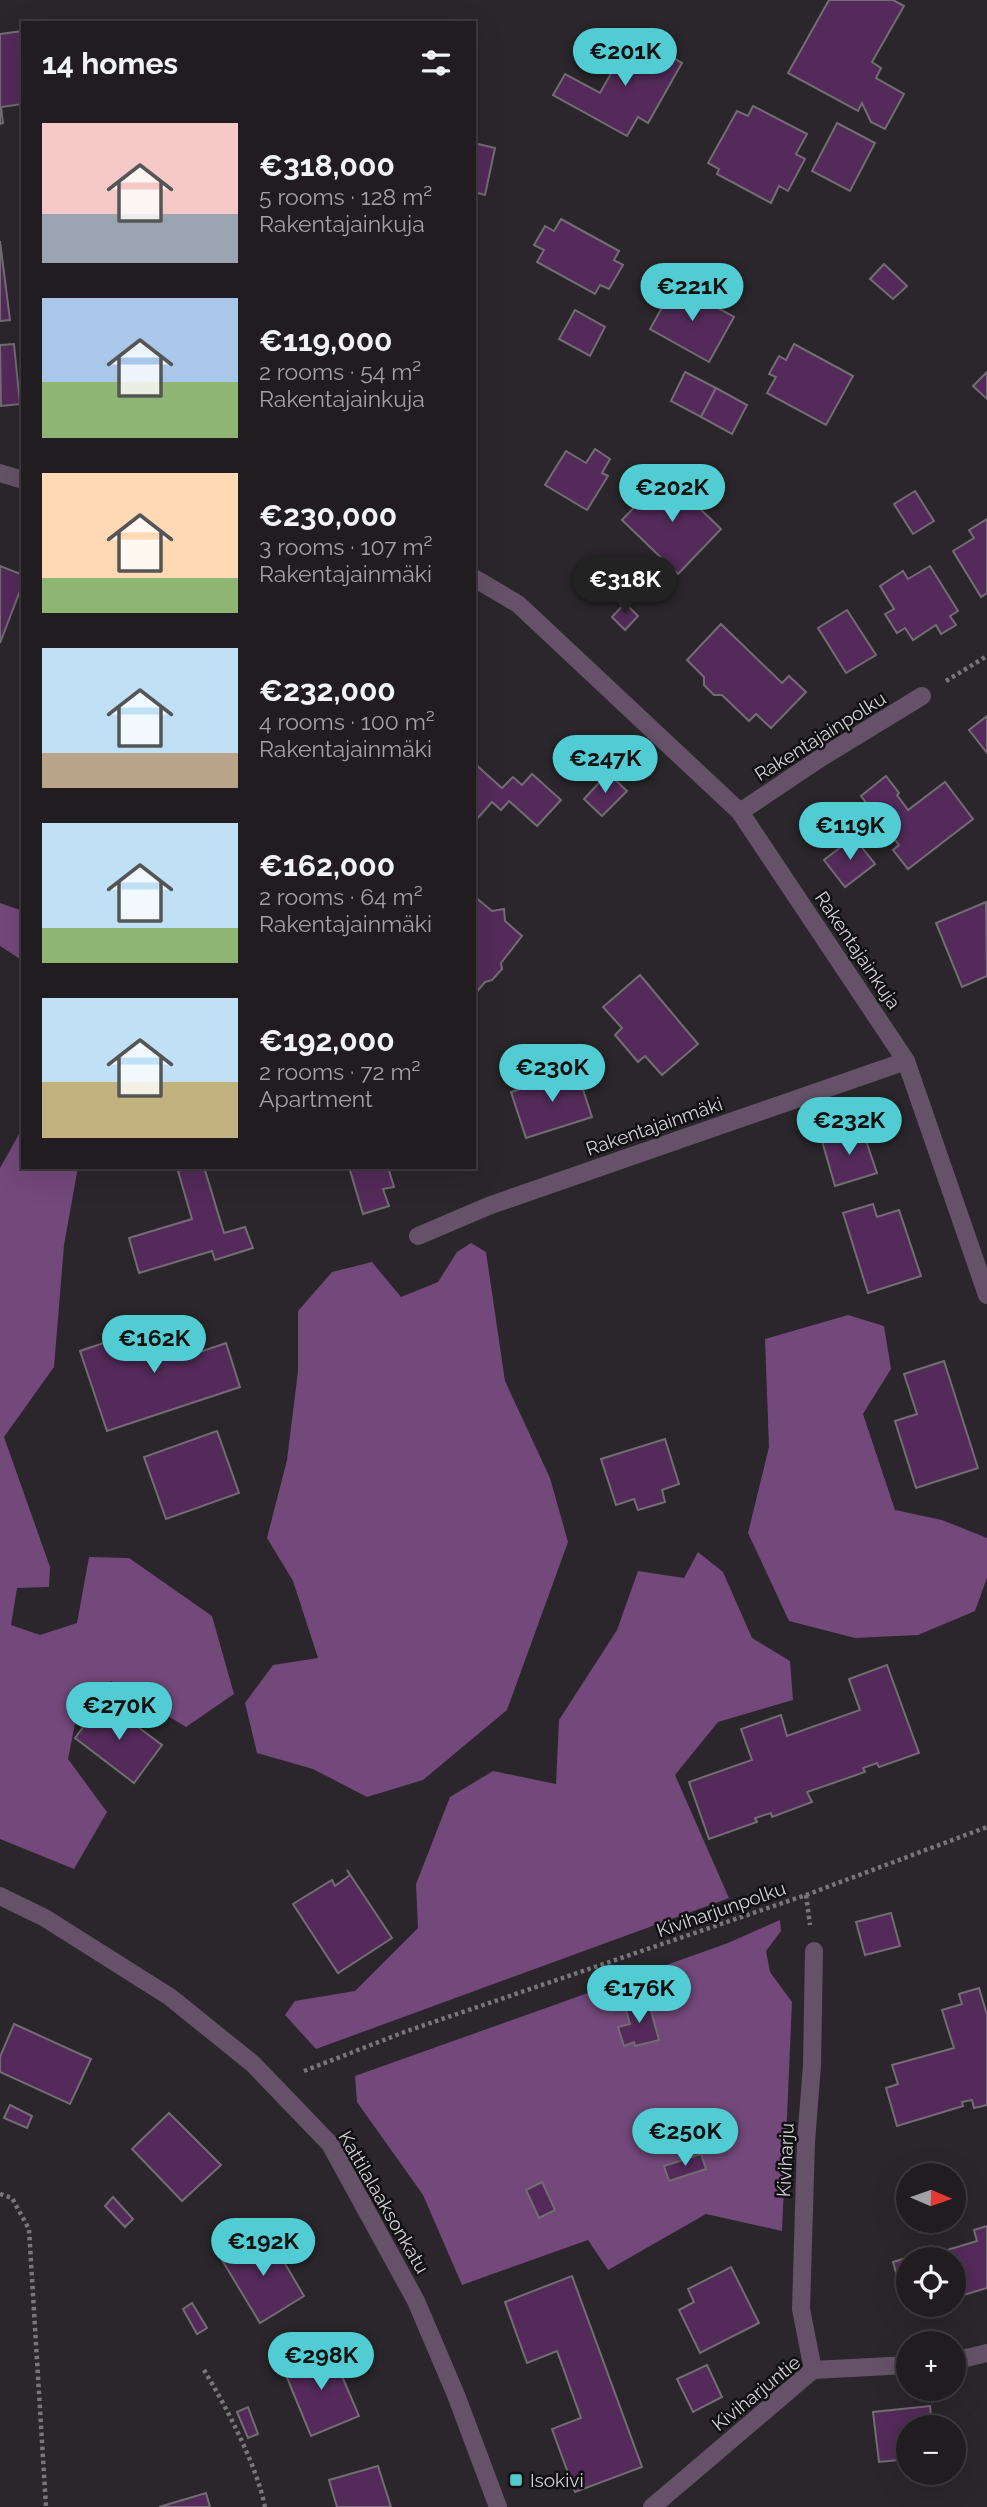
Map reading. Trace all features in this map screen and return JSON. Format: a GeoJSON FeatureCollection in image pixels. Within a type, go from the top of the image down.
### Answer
{"type":"FeatureCollection","features":[{"type":"Feature","properties":{"kind":"street"},"geometry":{"type":"LineString","coordinates":[[0,473],[21,479]]}},
{"type":"Feature","properties":{"kind":"street","name":"Rakentajainkuja"},"geometry":{"type":"LineString","coordinates":[[476,579],[518,604],[740,811],[906,1061],[987,1296]]}},
{"type":"Feature","properties":{"kind":"street","name":"Rakentajainpolku"},"geometry":{"type":"LineString","coordinates":[[740,811],[922,696]]}},
{"type":"Feature","properties":{"kind":"street","name":"Rakentajainmäki"},"geometry":{"type":"LineString","coordinates":[[418,1236],[491,1205],[906,1061]]}},
{"type":"Feature","properties":{"kind":"street","name":"Kattilalaaksonkatu"},"geometry":{"type":"LineString","coordinates":[[0,1896],[45,1918],[170,1997],[253,2064],[330,2144],[416,2301],[456,2395],[498,2507]]}},
{"type":"Feature","properties":{"kind":"street","name":"Kiviharju"},"geometry":{"type":"LineString","coordinates":[[814,1951],[812,2065],[806,2142],[800,2309],[814,2370]]}},
{"type":"Feature","properties":{"kind":"street"},"geometry":{"type":"LineString","coordinates":[[966,2358],[987,2353]]}},
{"type":"Feature","properties":{"kind":"street","name":"Kiviharjuntie"},"geometry":{"type":"LineString","coordinates":[[652,2507],[814,2370],[896,2366]]}},
{"type":"Feature","properties":{"kind":"path"},"geometry":{"type":"LineString","coordinates":[[922,696],[987,656]]}},
{"type":"Feature","properties":{"kind":"path","name":"Kiviharjunpolku"},"geometry":{"type":"LineString","coordinates":[[304,2071],[407,2031],[806,1895],[987,1827]]}},
{"type":"Feature","properties":{"kind":"path"},"geometry":{"type":"LineString","coordinates":[[0,2194],[12,2198],[29,2229],[46,2507]]}},
{"type":"Feature","properties":{"kind":"path"},"geometry":{"type":"LineString","coordinates":[[204,2370],[220,2396],[256,2477],[265,2507]]}},
{"type":"Feature","properties":{"kind":"shaded area"},"geometry":{"type":"Polygon","coordinates":[[[0,903],[21,910],[21,960],[0,946],[0,903]]]}},
{"type":"Feature","properties":{"kind":"shaded area"},"geometry":{"type":"Polygon","coordinates":[[[21,1131],[21,1169],[78,1169],[64,1245],[54,1367],[4,1437],[50,1567],[49,1587],[17,1588],[11,1625],[40,1635],[77,1623],[89,1557],[129,1558],[212,1616],[234,1694],[186,1727],[111,1681],[76,1718],[68,1759],[107,1812],[74,1869],[0,1839],[0,1168],[21,1131]]]}},
{"type":"Feature","properties":{"kind":"shaded area"},"geometry":{"type":"Polygon","coordinates":[[[471,1243],[486,1252],[505,1381],[550,1478],[568,1542],[507,1710],[423,1780],[367,1797],[313,1769],[257,1753],[245,1703],[273,1665],[318,1658],[293,1581],[267,1538],[287,1460],[298,1371],[298,1311],[332,1272],[372,1262],[401,1297],[438,1282],[457,1252],[471,1243]]]}},
{"type":"Feature","properties":{"kind":"shaded area"},"geometry":{"type":"Polygon","coordinates":[[[848,1315],[884,1326],[891,1369],[863,1414],[895,1510],[942,1520],[987,1538],[987,1578],[975,1611],[918,1635],[855,1638],[789,1621],[748,1533],[769,1447],[765,1339],[848,1315]]]}},
{"type":"Feature","properties":{"kind":"shaded area"},"geometry":{"type":"Polygon","coordinates":[[[698,1552],[723,1572],[752,1638],[790,1661],[793,1700],[718,1722],[675,1775],[729,1898],[316,2049],[285,2015],[295,2001],[355,1991],[418,1928],[416,1884],[450,1797],[493,1771],[556,1784],[559,1720],[617,1630],[638,1571],[684,1578],[698,1552]]]}},
{"type":"Feature","properties":{"kind":"shaded area"},"geometry":{"type":"Polygon","coordinates":[[[780,1920],[781,1931],[766,1951],[770,1972],[792,2002],[782,2231],[706,2214],[608,2270],[588,2240],[462,2285],[423,2195],[357,2102],[355,2076],[728,1943],[780,1920]]]}},
{"type":"Feature","properties":{"kind":"building"},"geometry":{"type":"Polygon","coordinates":[[[829,0],[893,0],[904,6],[872,62],[881,68],[876,78],[904,94],[885,129],[871,122],[862,103],[858,111],[788,73],[829,0]]]}},
{"type":"Feature","properties":{"kind":"building"},"geometry":{"type":"Polygon","coordinates":[[[21,31],[21,104],[1,107],[3,123],[0,124],[0,34],[21,31]]]}},
{"type":"Feature","properties":{"kind":"building"},"geometry":{"type":"Polygon","coordinates":[[[627,32],[682,63],[648,123],[638,117],[627,136],[553,95],[565,74],[600,93],[631,38],[627,32]]]}},
{"type":"Feature","properties":{"kind":"building"},"geometry":{"type":"Polygon","coordinates":[[[753,106],[807,134],[796,154],[805,159],[788,191],[779,186],[771,203],[717,174],[719,169],[708,163],[737,111],[748,116],[753,106]]]}},
{"type":"Feature","properties":{"kind":"building"},"geometry":{"type":"Polygon","coordinates":[[[837,123],[875,143],[850,191],[812,171],[837,123]]]}},
{"type":"Feature","properties":{"kind":"building"},"geometry":{"type":"Polygon","coordinates":[[[476,143],[495,148],[485,195],[476,193],[476,143]]]}},
{"type":"Feature","properties":{"kind":"building"},"geometry":{"type":"Polygon","coordinates":[[[561,219],[619,251],[614,260],[623,265],[609,289],[600,285],[595,294],[537,262],[544,250],[534,245],[545,226],[554,231],[561,219]]]}},
{"type":"Feature","properties":{"kind":"building"},"geometry":{"type":"Polygon","coordinates":[[[0,241],[10,320],[0,321],[0,241]]]}},
{"type":"Feature","properties":{"kind":"building"},"geometry":{"type":"Polygon","coordinates":[[[884,264],[907,286],[893,299],[870,279],[884,264]]]}},
{"type":"Feature","properties":{"kind":"building"},"geometry":{"type":"Polygon","coordinates":[[[675,284],[734,317],[709,362],[650,329],[675,284]]]}},
{"type":"Feature","properties":{"kind":"building"},"geometry":{"type":"Polygon","coordinates":[[[575,310],[605,327],[590,356],[559,339],[575,310]]]}},
{"type":"Feature","properties":{"kind":"building"},"geometry":{"type":"Polygon","coordinates":[[[14,344],[20,404],[1,406],[0,345],[14,344]]]}},
{"type":"Feature","properties":{"kind":"building"},"geometry":{"type":"Polygon","coordinates":[[[794,344],[853,376],[826,425],[767,393],[776,377],[769,374],[779,356],[786,360],[794,344]]]}},
{"type":"Feature","properties":{"kind":"building"},"geometry":{"type":"Polygon","coordinates":[[[685,372],[716,388],[701,417],[671,401],[685,372]]]}},
{"type":"Feature","properties":{"kind":"building"},"geometry":{"type":"Polygon","coordinates":[[[987,372],[987,399],[973,386],[987,372]]]}},
{"type":"Feature","properties":{"kind":"building"},"geometry":{"type":"Polygon","coordinates":[[[716,388],[747,405],[732,434],[701,417],[716,388]]]}},
{"type":"Feature","properties":{"kind":"building"},"geometry":{"type":"Polygon","coordinates":[[[595,449],[610,459],[602,473],[608,476],[587,510],[545,485],[566,451],[586,463],[595,449]]]}},
{"type":"Feature","properties":{"kind":"building"},"geometry":{"type":"Polygon","coordinates":[[[665,475],[721,529],[678,574],[622,520],[665,475]]]}},
{"type":"Feature","properties":{"kind":"building"},"geometry":{"type":"Polygon","coordinates":[[[915,491],[934,521],[913,534],[894,504],[915,491]]]}},
{"type":"Feature","properties":{"kind":"building"},"geometry":{"type":"Polygon","coordinates":[[[987,519],[987,593],[981,597],[953,551],[974,538],[969,530],[987,519]]]}},
{"type":"Feature","properties":{"kind":"building"},"geometry":{"type":"Polygon","coordinates":[[[0,566],[21,574],[21,588],[0,643],[0,566]]]}},
{"type":"Feature","properties":{"kind":"building"},"geometry":{"type":"Polygon","coordinates":[[[930,566],[958,611],[950,616],[956,625],[941,634],[936,625],[913,640],[905,628],[897,633],[885,614],[894,609],[880,586],[903,571],[908,579],[930,566]]]}},
{"type":"Feature","properties":{"kind":"building"},"geometry":{"type":"Polygon","coordinates":[[[625,603],[638,616],[625,630],[612,617],[625,603]]]}},
{"type":"Feature","properties":{"kind":"building"},"geometry":{"type":"Polygon","coordinates":[[[847,610],[876,655],[846,673],[818,628],[847,610]]]}},
{"type":"Feature","properties":{"kind":"building"},"geometry":{"type":"Polygon","coordinates":[[[721,624],[782,683],[789,676],[806,692],[771,728],[756,714],[749,721],[722,695],[714,695],[704,685],[704,677],[687,660],[721,624]]]}},
{"type":"Feature","properties":{"kind":"building"},"geometry":{"type":"Polygon","coordinates":[[[987,716],[987,753],[969,730],[987,716]]]}},
{"type":"Feature","properties":{"kind":"building"},"geometry":{"type":"Polygon","coordinates":[[[476,765],[502,788],[513,777],[522,785],[532,774],[561,800],[537,826],[509,801],[501,810],[492,802],[476,820],[476,765]]]}},
{"type":"Feature","properties":{"kind":"building"},"geometry":{"type":"Polygon","coordinates":[[[608,773],[627,791],[602,816],[584,799],[608,773]]]}},
{"type":"Feature","properties":{"kind":"building"},"geometry":{"type":"Polygon","coordinates":[[[886,776],[908,810],[945,782],[973,819],[908,869],[893,850],[899,845],[861,796],[886,776]]]}},
{"type":"Feature","properties":{"kind":"building"},"geometry":{"type":"Polygon","coordinates":[[[854,837],[875,864],[845,887],[824,860],[854,837]]]}},
{"type":"Feature","properties":{"kind":"building"},"geometry":{"type":"Polygon","coordinates":[[[476,898],[492,911],[504,909],[505,921],[522,936],[501,963],[502,969],[492,980],[485,982],[476,993],[476,898]]]}},
{"type":"Feature","properties":{"kind":"building"},"geometry":{"type":"Polygon","coordinates":[[[986,902],[987,976],[962,987],[936,923],[986,902]]]}},
{"type":"Feature","properties":{"kind":"building"},"geometry":{"type":"Polygon","coordinates":[[[640,975],[698,1044],[662,1075],[645,1056],[638,1062],[615,1035],[622,1028],[603,1007],[640,975]]]}},
{"type":"Feature","properties":{"kind":"building"},"geometry":{"type":"Polygon","coordinates":[[[577,1071],[592,1117],[526,1138],[511,1092],[577,1071]]]}},
{"type":"Feature","properties":{"kind":"building"},"geometry":{"type":"Polygon","coordinates":[[[862,1129],[877,1173],[835,1186],[822,1141],[862,1129]]]}},
{"type":"Feature","properties":{"kind":"building"},"geometry":{"type":"Polygon","coordinates":[[[205,1169],[224,1233],[245,1227],[253,1248],[215,1260],[212,1251],[139,1273],[129,1238],[192,1219],[178,1171],[205,1169]]]}},
{"type":"Feature","properties":{"kind":"building"},"geometry":{"type":"Polygon","coordinates":[[[350,1169],[389,1169],[394,1187],[383,1189],[389,1206],[363,1214],[350,1169]]]}},
{"type":"Feature","properties":{"kind":"building"},"geometry":{"type":"Polygon","coordinates":[[[873,1204],[877,1217],[899,1210],[921,1276],[868,1293],[843,1213],[873,1204]]]}},
{"type":"Feature","properties":{"kind":"building"},"geometry":{"type":"Polygon","coordinates":[[[163,1323],[171,1346],[190,1340],[194,1354],[226,1343],[240,1387],[107,1431],[80,1351],[163,1323]]]}},
{"type":"Feature","properties":{"kind":"building"},"geometry":{"type":"Polygon","coordinates":[[[944,1361],[978,1468],[916,1488],[895,1421],[917,1414],[904,1374],[944,1361]]]}},
{"type":"Feature","properties":{"kind":"building"},"geometry":{"type":"Polygon","coordinates":[[[217,1431],[239,1493],[166,1519],[144,1457],[217,1431]]]}},
{"type":"Feature","properties":{"kind":"building"},"geometry":{"type":"Polygon","coordinates":[[[665,1439],[679,1484],[662,1490],[665,1502],[638,1510],[634,1499],[616,1505],[601,1459],[665,1439]]]}},
{"type":"Feature","properties":{"kind":"building"},"geometry":{"type":"Polygon","coordinates":[[[887,1665],[919,1753],[879,1767],[877,1763],[863,1768],[865,1772],[807,1792],[812,1802],[772,1817],[771,1813],[755,1818],[757,1822],[709,1839],[689,1782],[752,1760],[741,1729],[781,1715],[787,1736],[860,1710],[849,1679],[887,1665]]]}},
{"type":"Feature","properties":{"kind":"building"},"geometry":{"type":"Polygon","coordinates":[[[103,1701],[162,1745],[134,1783],[75,1738],[103,1701]]]}},
{"type":"Feature","properties":{"kind":"building"},"geometry":{"type":"Polygon","coordinates":[[[347,1870],[392,1938],[338,1973],[293,1904],[332,1880],[335,1886],[350,1875],[347,1870]]]}},
{"type":"Feature","properties":{"kind":"building"},"geometry":{"type":"Polygon","coordinates":[[[891,1913],[900,1946],[865,1955],[856,1922],[891,1913]]]}},
{"type":"Feature","properties":{"kind":"building"},"geometry":{"type":"Polygon","coordinates":[[[979,1988],[987,2015],[987,2105],[974,2108],[972,2100],[962,2102],[963,2106],[897,2126],[886,2088],[898,2084],[892,2065],[954,2048],[942,2010],[962,2004],[959,1994],[979,1988]]]}},
{"type":"Feature","properties":{"kind":"building"},"geometry":{"type":"Polygon","coordinates":[[[648,2000],[659,2040],[635,2046],[634,2042],[624,2046],[618,2027],[630,2024],[625,2006],[648,2000]]]}},
{"type":"Feature","properties":{"kind":"building"},"geometry":{"type":"Polygon","coordinates":[[[14,2024],[91,2059],[70,2104],[0,2072],[0,2057],[14,2024]]]}},
{"type":"Feature","properties":{"kind":"building"},"geometry":{"type":"Polygon","coordinates":[[[10,2105],[32,2116],[27,2128],[4,2118],[10,2105]]]}},
{"type":"Feature","properties":{"kind":"building"},"geometry":{"type":"Polygon","coordinates":[[[169,2113],[221,2165],[182,2201],[132,2149],[169,2113]]]}},
{"type":"Feature","properties":{"kind":"building"},"geometry":{"type":"Polygon","coordinates":[[[701,2154],[706,2169],[669,2181],[664,2166],[701,2154]]]}},
{"type":"Feature","properties":{"kind":"building"},"geometry":{"type":"Polygon","coordinates":[[[542,2182],[555,2210],[539,2218],[526,2190],[542,2182]]]}},
{"type":"Feature","properties":{"kind":"building"},"geometry":{"type":"Polygon","coordinates":[[[113,2197],[133,2219],[125,2227],[105,2206],[113,2197]]]}},
{"type":"Feature","properties":{"kind":"building"},"geometry":{"type":"Polygon","coordinates":[[[987,2226],[987,2288],[966,2294],[966,2247],[957,2247],[977,2241],[974,2230],[987,2226]]]}},
{"type":"Feature","properties":{"kind":"building"},"geometry":{"type":"Polygon","coordinates":[[[267,2233],[304,2296],[260,2323],[222,2260],[267,2233]]]}},
{"type":"Feature","properties":{"kind":"building"},"geometry":{"type":"Polygon","coordinates":[[[731,2267],[759,2323],[700,2353],[679,2310],[694,2302],[688,2289],[731,2267]]]}},
{"type":"Feature","properties":{"kind":"building"},"geometry":{"type":"Polygon","coordinates":[[[572,2276],[642,2467],[575,2492],[552,2429],[581,2418],[557,2351],[527,2363],[505,2302],[572,2276]]]}},
{"type":"Feature","properties":{"kind":"building"},"geometry":{"type":"Polygon","coordinates":[[[192,2303],[207,2328],[197,2334],[183,2309],[192,2303]]]}},
{"type":"Feature","properties":{"kind":"building"},"geometry":{"type":"Polygon","coordinates":[[[330,2348],[359,2416],[311,2436],[283,2368],[330,2348]]]}},
{"type":"Feature","properties":{"kind":"building"},"geometry":{"type":"Polygon","coordinates":[[[707,2365],[722,2397],[693,2412],[677,2379],[707,2365]]]}},
{"type":"Feature","properties":{"kind":"building"},"geometry":{"type":"Polygon","coordinates":[[[930,2406],[931,2415],[896,2415],[896,2460],[879,2462],[873,2412],[930,2406]]]}},
{"type":"Feature","properties":{"kind":"building"},"geometry":{"type":"Polygon","coordinates":[[[248,2407],[258,2434],[248,2438],[237,2412],[248,2407]]]}},
{"type":"Feature","properties":{"kind":"building"},"geometry":{"type":"Polygon","coordinates":[[[378,2466],[391,2507],[337,2507],[329,2480],[378,2466]]]}},
{"type":"Feature","properties":{"kind":"building"},"geometry":{"type":"Polygon","coordinates":[[[206,2493],[210,2507],[159,2507],[206,2493]]]}},
{"type":"Feature","properties":{"kind":"place","name":"Isokivi"},"geometry":{"type":"Point","coordinates":[516,2480]}}]}
